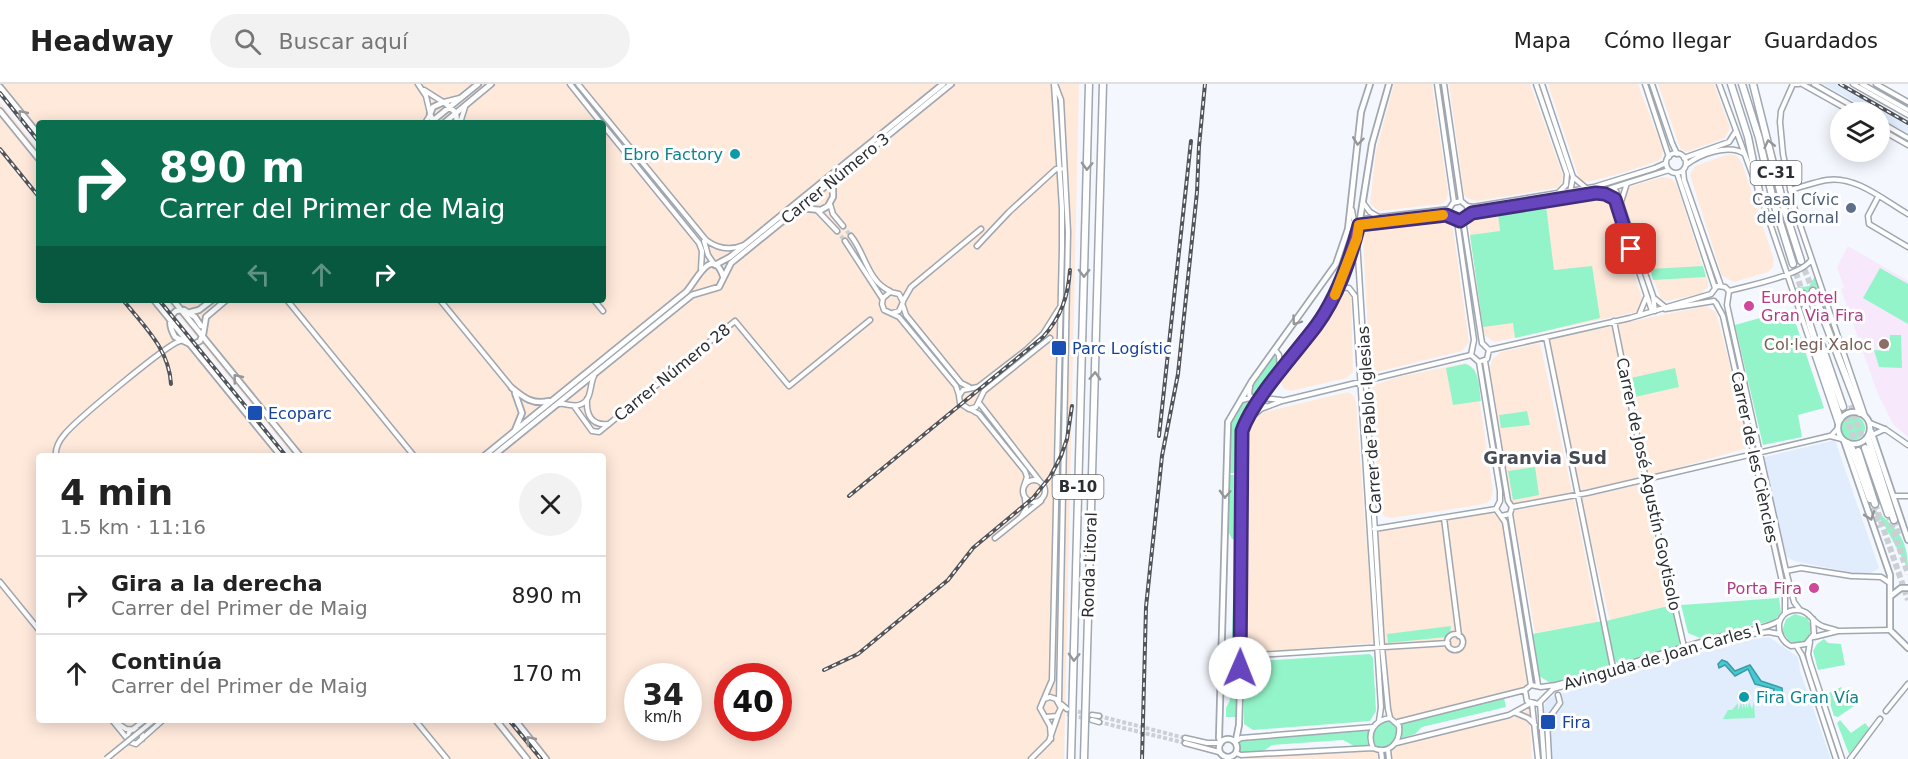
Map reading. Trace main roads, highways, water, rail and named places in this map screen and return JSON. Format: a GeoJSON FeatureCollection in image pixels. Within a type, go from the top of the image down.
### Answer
{"type":"FeatureCollection","features":[{"type":"Feature","properties":{"kind":"highway","name":"Ronda Litoral"},"geometry":{"type":"LineString","coordinates":[[1071,759],[1088,84]]}},
{"type":"Feature","properties":{"kind":"highway","name":"Ronda Litoral"},"geometry":{"type":"LineString","coordinates":[[1084,759],[1105,84]]}},
{"type":"Feature","properties":{"kind":"highway"},"geometry":{"type":"LineString","coordinates":[[1731,84],[1748,137],[1759,191]]}},
{"type":"Feature","properties":{"kind":"highway","name":"C-31"},"geometry":{"type":"LineString","coordinates":[[1753,84],[1785,211],[1801,261]]}},
{"type":"Feature","properties":{"kind":"highway","name":"C-31"},"geometry":{"type":"LineString","coordinates":[[1742,86],[1759,138],[1773,200],[1793,264]]}},
{"type":"Feature","properties":{"kind":"highway"},"geometry":{"type":"LineString","coordinates":[[1851,405],[1813,291],[1862,414]]}},
{"type":"Feature","properties":{"kind":"highway"},"geometry":{"type":"LineString","coordinates":[[1839,424],[1803,294],[1843,407]]}},
{"type":"Feature","properties":{"kind":"highway"},"geometry":{"type":"LineString","coordinates":[[1870,435],[1894,520]]}},
{"type":"Feature","properties":{"kind":"highway"},"geometry":{"type":"LineString","coordinates":[[1844,441],[1852,449],[1870,499]]}},
{"type":"Feature","properties":{"kind":"highway"},"geometry":{"type":"LineString","coordinates":[[1875,504],[1862,450],[1888,514]]}},
{"type":"Feature","properties":{"kind":"main road"},"geometry":{"type":"LineString","coordinates":[[434,120],[478,84]]}},
{"type":"Feature","properties":{"kind":"main road"},"geometry":{"type":"LineString","coordinates":[[458,120],[468,103],[491,84]]}},
{"type":"Feature","properties":{"kind":"main road","name":"Carrer Número 3"},"geometry":{"type":"LineString","coordinates":[[715,265],[747,243],[943,84]]}},
{"type":"Feature","properties":{"kind":"main road","name":"Carrer Número 3"},"geometry":{"type":"LineString","coordinates":[[723,276],[731,263],[951,84]]}},
{"type":"Feature","properties":{"kind":"main road"},"geometry":{"type":"LineString","coordinates":[[1218,759],[1228,422],[1252,381],[1336,264],[1348,229],[1361,112],[1370,84]]}},
{"type":"Feature","properties":{"kind":"main road"},"geometry":{"type":"LineString","coordinates":[[1219,752],[1228,756],[1236,755],[1239,725],[1242,435],[1246,422],[1256,406],[1317,324],[1338,288],[1357,238],[1372,144],[1389,84]]}},
{"type":"Feature","properties":{"kind":"main road"},"geometry":{"type":"LineString","coordinates":[[0,87],[36,131]]}},
{"type":"Feature","properties":{"kind":"main road"},"geometry":{"type":"LineString","coordinates":[[432,120],[430,114],[435,105],[444,102],[451,106],[458,120]]}},
{"type":"Feature","properties":{"kind":"main road"},"geometry":{"type":"LineString","coordinates":[[0,111],[36,155]]}},
{"type":"Feature","properties":{"kind":"main road"},"geometry":{"type":"LineString","coordinates":[[797,209],[804,207],[824,209],[830,203],[834,184],[846,169]]}},
{"type":"Feature","properties":{"kind":"main road"},"geometry":{"type":"LineString","coordinates":[[488,453],[686,292],[701,269],[715,265],[720,268],[723,276],[719,287],[692,295],[497,453]]}},
{"type":"Feature","properties":{"kind":"main road"},"geometry":{"type":"LineString","coordinates":[[698,275],[700,285],[706,289]]}},
{"type":"Feature","properties":{"kind":"main road"},"geometry":{"type":"LineString","coordinates":[[156,303],[279,453]]}},
{"type":"Feature","properties":{"kind":"main road"},"geometry":{"type":"LineString","coordinates":[[175,303],[298,453]]}},
{"type":"Feature","properties":{"kind":"main road"},"geometry":{"type":"LineString","coordinates":[[188,312],[199,310],[208,303]]}},
{"type":"Feature","properties":{"kind":"main road"},"geometry":{"type":"LineString","coordinates":[[202,328],[197,319],[181,310],[174,312],[170,320],[173,334],[180,341],[190,344],[198,343],[208,314],[222,303]]}},
{"type":"Feature","properties":{"kind":"main road"},"geometry":{"type":"LineString","coordinates":[[514,432],[521,410],[512,388],[532,402],[542,403],[554,399]]}},
{"type":"Feature","properties":{"kind":"main road"},"geometry":{"type":"LineString","coordinates":[[1908,540],[1870,435],[1870,423],[1862,414],[1849,412],[1839,424],[1890,575],[1890,630],[1908,648]]}},
{"type":"Feature","properties":{"kind":"main road"},"geometry":{"type":"LineString","coordinates":[[1844,441],[1859,444],[1870,435]]}},
{"type":"Feature","properties":{"kind":"main road"},"geometry":{"type":"LineString","coordinates":[[1891,598],[1897,590],[1908,588]]}},
{"type":"Feature","properties":{"kind":"main road"},"geometry":{"type":"LineString","coordinates":[[498,723],[527,759]]}},
{"type":"Feature","properties":{"kind":"main road"},"geometry":{"type":"LineString","coordinates":[[517,723],[546,759]]}},
{"type":"Feature","properties":{"kind":"main road"},"geometry":{"type":"LineString","coordinates":[[1220,743],[1228,739],[1236,740]]}},
{"type":"Feature","properties":{"kind":"water"},"geometry":{"type":"Polygon","coordinates":[[[1722,660],[1735,671],[1750,665],[1761,681],[1782,688],[1783,696],[1778,699],[1773,694],[1774,689],[1755,684],[1748,669],[1735,676],[1725,665],[1719,668],[1718,664],[1722,660]]]}},
{"type":"Feature","properties":{"kind":"tunnel"},"geometry":{"type":"LineString","coordinates":[[843,226],[851,236]]}},
{"type":"Feature","properties":{"kind":"tunnel"},"geometry":{"type":"LineString","coordinates":[[837,231],[845,241]]}},
{"type":"Feature","properties":{"kind":"tunnel"},"geometry":{"type":"LineString","coordinates":[[1801,261],[1813,291]]}},
{"type":"Feature","properties":{"kind":"tunnel"},"geometry":{"type":"LineString","coordinates":[[1793,264],[1803,294]]}},
{"type":"Feature","properties":{"kind":"tunnel"},"geometry":{"type":"LineString","coordinates":[[1851,405],[1865,448]]}},
{"type":"Feature","properties":{"kind":"tunnel"},"geometry":{"type":"LineString","coordinates":[[1843,407],[1858,451]]}},
{"type":"Feature","properties":{"kind":"tunnel"},"geometry":{"type":"LineString","coordinates":[[1870,499],[1879,528]]}},
{"type":"Feature","properties":{"kind":"tunnel"},"geometry":{"type":"LineString","coordinates":[[1875,504],[1908,600]]}},
{"type":"Feature","properties":{"kind":"tunnel"},"geometry":{"type":"LineString","coordinates":[[1888,514],[1908,574]]}},
{"type":"Feature","properties":{"kind":"tunnel"},"geometry":{"type":"LineString","coordinates":[[1894,520],[1899,537]]}},
{"type":"Feature","properties":{"kind":"tunnel"},"geometry":{"type":"LineString","coordinates":[[1072,710],[1092,715]]}},
{"type":"Feature","properties":{"kind":"tunnel"},"geometry":{"type":"LineString","coordinates":[[1067,714],[1087,719]]}},
{"type":"Feature","properties":{"kind":"tunnel"},"geometry":{"type":"LineString","coordinates":[[1099,716],[1185,738]]}},
{"type":"Feature","properties":{"kind":"tunnel"},"geometry":{"type":"LineString","coordinates":[[1099,722],[1185,743]]}},
{"type":"Feature","properties":{"kind":"railway"},"geometry":{"type":"LineString","coordinates":[[1142,759],[1146,607],[1162,456],[1178,374],[1197,192],[1205,84]]}},
{"type":"Feature","properties":{"kind":"railway"},"geometry":{"type":"LineString","coordinates":[[1840,84],[1908,123]]}},
{"type":"Feature","properties":{"kind":"railway"},"geometry":{"type":"LineString","coordinates":[[0,93],[36,138]]}},
{"type":"Feature","properties":{"kind":"railway"},"geometry":{"type":"LineString","coordinates":[[1159,436],[1191,141]]}},
{"type":"Feature","properties":{"kind":"railway"},"geometry":{"type":"LineString","coordinates":[[0,149],[36,193]]}},
{"type":"Feature","properties":{"kind":"railway"},"geometry":{"type":"LineString","coordinates":[[849,496],[1043,337],[1055,322],[1062,306],[1070,270]]}},
{"type":"Feature","properties":{"kind":"railway"},"geometry":{"type":"LineString","coordinates":[[125,303],[160,349],[166,360],[171,384]]}},
{"type":"Feature","properties":{"kind":"railway"},"geometry":{"type":"LineString","coordinates":[[161,303],[284,453]]}},
{"type":"Feature","properties":{"kind":"railway"},"geometry":{"type":"LineString","coordinates":[[824,670],[858,654],[948,580],[973,548],[1033,498],[1050,477],[1061,456],[1067,439],[1072,406]]}},
{"type":"Feature","properties":{"kind":"railway"},"geometry":{"type":"LineString","coordinates":[[511,723],[541,759]]}},
{"type":"Feature","properties":{"kind":"place","name":"Ebro Factory"},"geometry":{"type":"Point","coordinates":[735,154]}},
{"type":"Feature","properties":{"kind":"place","name":"Casal Cívic del Gornal"},"geometry":{"type":"Point","coordinates":[1851,208]}},
{"type":"Feature","properties":{"kind":"place","name":"Eurohotel Gran Via Fira"},"geometry":{"type":"Point","coordinates":[1749,306]}},
{"type":"Feature","properties":{"kind":"place","name":"Col·legi Xaloc"},"geometry":{"type":"Point","coordinates":[1884,344]}},
{"type":"Feature","properties":{"kind":"place","name":"Parc Logístic"},"geometry":{"type":"Point","coordinates":[1059,348]}},
{"type":"Feature","properties":{"kind":"place","name":"Ecoparc"},"geometry":{"type":"Point","coordinates":[255,413]}},
{"type":"Feature","properties":{"kind":"place","name":"Porta Fira"},"geometry":{"type":"Point","coordinates":[1814,588]}},
{"type":"Feature","properties":{"kind":"place","name":"Fira Gran Vía"},"geometry":{"type":"Point","coordinates":[1744,697]}},
{"type":"Feature","properties":{"kind":"place","name":"Fira"},"geometry":{"type":"Point","coordinates":[1548,722]}},
{"type":"Feature","properties":{"kind":"district","name":"Granvia Sud"},"geometry":{"type":"Point","coordinates":[1545,458]}}]}
